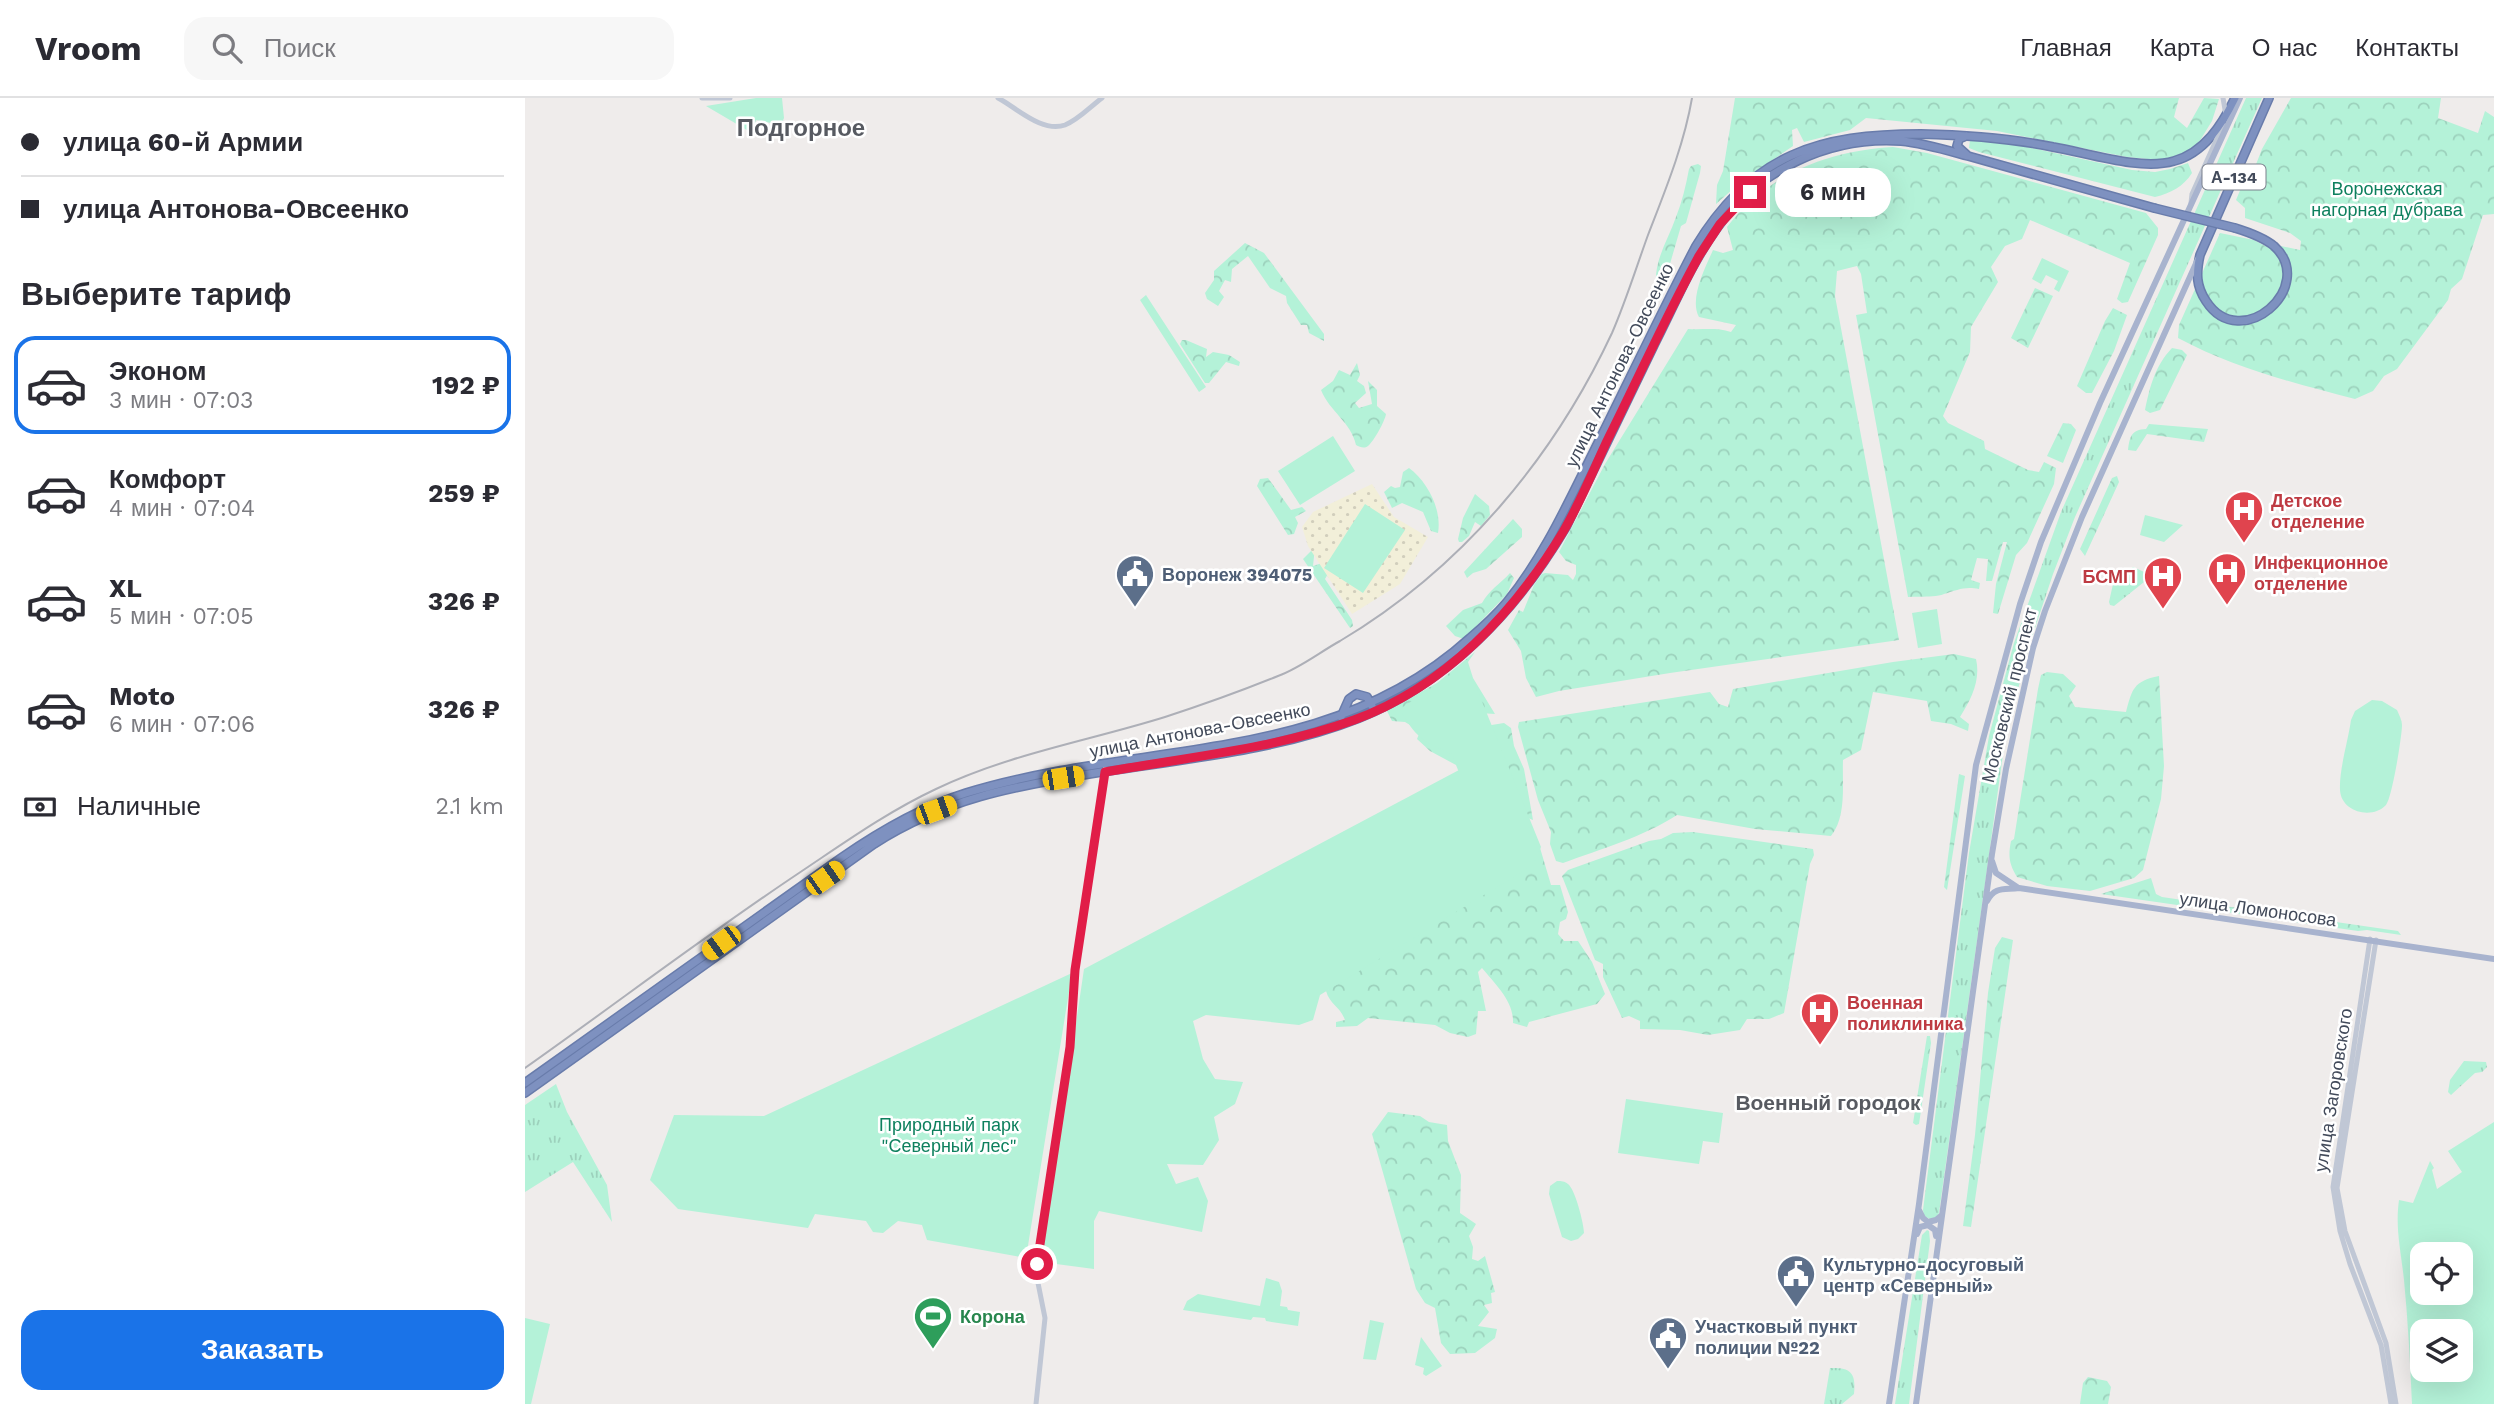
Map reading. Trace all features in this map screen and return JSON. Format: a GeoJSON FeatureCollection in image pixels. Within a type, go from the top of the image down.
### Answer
{"type":"FeatureCollection","features":[{"type":"Feature","properties":{"kind":"highway","name":"улица Антонова-Овсеенко"},"geometry":{"type":"LineString","coordinates":[[1105,768],[1277,735],[1341,717],[1401,690],[1452,654],[1506,604],[1541,552],[1696,246],[1733,197],[1759,174],[1780,161],[1835,140],[1884,134],[1970,135],[2025,141],[2137,162],[2164,163],[2183,158],[2202,146],[2226,117],[2235,98]]}},
{"type":"Feature","properties":{"kind":"highway","name":"Московский проспект"},"geometry":{"type":"LineString","coordinates":[[2200,255],[2269,98]]}},
{"type":"Feature","properties":{"kind":"highway"},"geometry":{"type":"LineString","coordinates":[[1968,156],[1960,150],[1957,143],[1959,139],[1970,135]]}},
{"type":"Feature","properties":{"kind":"highway","name":"улица Антонова-Овсеенко"},"geometry":{"type":"LineString","coordinates":[[525,1094],[870,838],[914,814],[1002,783],[1279,742],[1308,735],[1370,713],[1432,679],[1458,659],[1503,616],[1529,584],[1566,527],[1699,256],[1720,224],[1744,197],[1789,164],[1817,152],[1849,144],[1901,141],[1968,156],[2235,228],[2274,246],[2282,257],[2286,273],[2279,300],[2269,311],[2255,318],[2240,320],[2215,313],[2199,287],[2197,274],[2200,255]]}},
{"type":"Feature","properties":{"kind":"highway"},"geometry":{"type":"LineString","coordinates":[[1341,717],[1349,699],[1354,695],[1364,695],[1372,704],[1370,713]]}},
{"type":"Feature","properties":{"kind":"highway","name":"улица Антонова-Овсеенко"},"geometry":{"type":"LineString","coordinates":[[525,1083],[674,982]]}},
{"type":"Feature","properties":{"kind":"main road","name":"Московский проспект"},"geometry":{"type":"LineString","coordinates":[[1889,1404],[1914,1242],[1972,789],[1991,701],[2041,542],[2100,403],[2240,98]]}},
{"type":"Feature","properties":{"kind":"main road","name":"Московский проспект"},"geometry":{"type":"LineString","coordinates":[[1916,1404],[1991,853],[2006,769],[2033,648],[2081,517],[2200,255]]}},
{"type":"Feature","properties":{"kind":"main road"},"geometry":{"type":"LineString","coordinates":[[1991,853],[1996,873],[2019,888]]}},
{"type":"Feature","properties":{"kind":"main road","name":"улица Ломоносова"},"geometry":{"type":"LineString","coordinates":[[1983,913],[1992,892],[2000,888],[2019,888],[2494,959]]}},
{"type":"Feature","properties":{"kind":"main road"},"geometry":{"type":"LineString","coordinates":[[1918,1208],[1923,1218],[1929,1222],[1942,1215]]}},
{"type":"Feature","properties":{"kind":"main road"},"geometry":{"type":"LineString","coordinates":[[1914,1242],[1920,1227],[1928,1225],[1935,1230],[1937,1242]]}},
{"type":"Feature","properties":{"kind":"street"},"geometry":{"type":"LineString","coordinates":[[702,98],[730,98]]}},
{"type":"Feature","properties":{"kind":"street"},"geometry":{"type":"LineString","coordinates":[[998,98],[1052,127],[1075,120],[1102,98]]}},
{"type":"Feature","properties":{"kind":"street"},"geometry":{"type":"LineString","coordinates":[[2191,206],[2192,194],[2226,117],[2223,98]]}},
{"type":"Feature","properties":{"kind":"street"},"geometry":{"type":"LineString","coordinates":[[1036,1404],[1045,1318],[1036,1273],[1070,1047],[1075,970],[1105,768]]}},
{"type":"Feature","properties":{"kind":"street","name":"улица Загоровского"},"geometry":{"type":"LineString","coordinates":[[2373,940],[2333,1187],[2340,1231],[2381,1345],[2393,1404]]}},
{"type":"Feature","properties":{"kind":"green space"},"geometry":{"type":"Polygon","coordinates":[[[756,98],[782,98],[784,118],[781,125],[756,120],[752,133],[706,106],[756,98]]]}},
{"type":"Feature","properties":{"kind":"green space"},"geometry":{"type":"Polygon","coordinates":[[[1735,98],[2179,98],[2174,117],[2187,128],[2204,98],[2219,99],[2212,121],[2196,147],[2176,157],[2158,160],[2127,157],[1997,131],[1866,118],[1850,130],[1804,142],[1797,128],[1792,130],[1793,146],[1742,181],[1716,204],[1717,185],[1723,171],[1735,98]]]}},
{"type":"Feature","properties":{"kind":"green space"},"geometry":{"type":"Polygon","coordinates":[[[2246,98],[2262,98],[2075,517],[2029,646],[2005,740],[1939,1213],[1936,1218],[1930,1219],[1924,1216],[1923,1210],[1969,853],[1989,736],[2014,643],[2061,512],[2246,98]]]}},
{"type":"Feature","properties":{"kind":"green space","name":"Воронежская нагорная дубрава"},"geometry":{"type":"Polygon","coordinates":[[[2291,98],[2441,98],[2438,118],[2478,133],[2485,111],[2494,117],[2494,214],[2483,215],[2462,279],[2451,289],[2448,300],[2397,369],[2384,376],[2373,391],[2355,399],[2243,366],[2178,338],[2179,325],[2220,233],[2254,240],[2269,248],[2281,246],[2300,250],[2301,241],[2290,233],[2245,218],[2245,208],[2236,200],[2249,169],[2255,167],[2262,149],[2291,98]]]}},
{"type":"Feature","properties":{"kind":"green space"},"geometry":{"type":"Polygon","coordinates":[[[1970,140],[2018,145],[2132,170],[2155,172],[2188,163],[2192,173],[2176,189],[2155,197],[1979,152],[1969,148],[1970,140]]]}},
{"type":"Feature","properties":{"kind":"green space"},"geometry":{"type":"Polygon","coordinates":[[[1893,147],[1927,153],[2146,213],[2158,228],[2158,235],[2128,302],[2122,303],[2117,299],[2130,263],[2030,220],[2022,239],[2005,246],[1991,267],[1998,282],[1971,327],[1970,352],[1943,416],[1948,423],[1984,441],[1985,449],[2028,470],[2039,472],[2044,462],[2056,468],[2054,484],[2027,543],[2016,555],[1998,614],[1993,613],[1996,584],[2007,542],[2003,542],[1992,581],[1986,581],[1988,559],[1977,558],[1971,580],[1980,583],[1979,589],[1965,588],[1936,596],[1908,597],[1856,315],[1867,313],[1861,274],[1857,266],[1837,271],[1835,296],[1899,640],[1670,673],[1536,697],[1526,678],[1521,651],[1508,630],[1519,610],[1523,612],[1534,585],[1542,574],[1568,575],[1573,580],[1576,565],[1566,561],[1559,552],[1605,464],[1688,329],[1731,332],[1736,325],[1699,317],[1696,310],[1699,284],[1713,250],[1723,253],[1733,250],[1727,227],[1743,209],[1780,179],[1822,160],[1869,149],[1893,147]]]}},
{"type":"Feature","properties":{"kind":"green space"},"geometry":{"type":"Polygon","coordinates":[[[1698,164],[1701,166],[1700,173],[1686,223],[1681,226],[1665,281],[1660,287],[1656,285],[1659,259],[1680,205],[1689,169],[1698,164]]]}},
{"type":"Feature","properties":{"kind":"green space"},"geometry":{"type":"Polygon","coordinates":[[[1245,243],[1264,253],[1324,334],[1324,341],[1309,333],[1307,325],[1301,325],[1287,303],[1286,296],[1270,288],[1248,256],[1232,269],[1231,282],[1225,280],[1219,291],[1224,297],[1218,306],[1207,299],[1205,293],[1214,280],[1214,271],[1245,243]]]}},
{"type":"Feature","properties":{"kind":"green space"},"geometry":{"type":"Polygon","coordinates":[[[2042,258],[2069,271],[2059,292],[2054,289],[2058,281],[2046,275],[2041,284],[2032,279],[2042,258]]]}},
{"type":"Feature","properties":{"kind":"green space"},"geometry":{"type":"Polygon","coordinates":[[[2035,288],[2053,296],[2028,348],[2011,338],[2035,288]]]}},
{"type":"Feature","properties":{"kind":"green space"},"geometry":{"type":"Polygon","coordinates":[[[1146,295],[1206,387],[1199,392],[1140,300],[1146,295]]]}},
{"type":"Feature","properties":{"kind":"green space"},"geometry":{"type":"Polygon","coordinates":[[[2113,308],[2127,315],[2114,351],[2092,393],[2086,393],[2077,386],[2113,308]]]}},
{"type":"Feature","properties":{"kind":"green space"},"geometry":{"type":"Polygon","coordinates":[[[1182,340],[1207,349],[1206,357],[1213,352],[1229,355],[1240,362],[1239,366],[1226,362],[1209,383],[1205,383],[1180,344],[1182,340]]]}},
{"type":"Feature","properties":{"kind":"green space"},"geometry":{"type":"Polygon","coordinates":[[[2172,348],[2182,350],[2187,355],[2160,410],[2150,413],[2145,410],[2151,385],[2157,369],[2172,348]]]}},
{"type":"Feature","properties":{"kind":"green space"},"geometry":{"type":"Polygon","coordinates":[[[1357,363],[1360,375],[1357,381],[1364,386],[1366,393],[1355,403],[1359,408],[1372,404],[1368,381],[1377,390],[1377,406],[1386,414],[1373,440],[1363,448],[1356,445],[1350,430],[1321,390],[1333,381],[1339,370],[1350,375],[1357,363]]]}},
{"type":"Feature","properties":{"kind":"green space"},"geometry":{"type":"Polygon","coordinates":[[[2063,423],[2071,424],[2076,430],[2063,463],[2047,456],[2063,423]]]}},
{"type":"Feature","properties":{"kind":"green space"},"geometry":{"type":"Polygon","coordinates":[[[2149,424],[2208,429],[2204,442],[2147,434],[2136,451],[2128,450],[2132,435],[2146,429],[2149,424]]]}},
{"type":"Feature","properties":{"kind":"green space"},"geometry":{"type":"Polygon","coordinates":[[[1333,436],[1355,471],[1300,505],[1278,471],[1333,436]]]}},
{"type":"Feature","properties":{"kind":"green space"},"geometry":{"type":"Polygon","coordinates":[[[1409,468],[1422,481],[1432,497],[1438,515],[1438,533],[1431,531],[1423,512],[1402,503],[1392,508],[1384,492],[1391,486],[1400,487],[1403,472],[1409,468]]]}},
{"type":"Feature","properties":{"kind":"green space"},"geometry":{"type":"Polygon","coordinates":[[[2117,476],[2119,482],[2085,556],[2080,549],[2112,478],[2117,476]]]}},
{"type":"Feature","properties":{"kind":"green space"},"geometry":{"type":"Polygon","coordinates":[[[1268,478],[1291,510],[1302,507],[1306,511],[1295,517],[1298,523],[1294,534],[1288,535],[1257,486],[1260,479],[1268,478]]]}},
{"type":"Feature","properties":{"kind":"green space"},"geometry":{"type":"Polygon","coordinates":[[[1475,494],[1489,506],[1490,515],[1481,526],[1475,522],[1469,536],[1459,542],[1463,518],[1475,494]]]}},
{"type":"Feature","properties":{"kind":"green space"},"geometry":{"type":"Polygon","coordinates":[[[1365,504],[1405,530],[1363,593],[1324,568],[1365,504]]]}},
{"type":"Feature","properties":{"kind":"green space"},"geometry":{"type":"Polygon","coordinates":[[[2145,515],[2183,525],[2164,542],[2140,535],[2145,515]]]}},
{"type":"Feature","properties":{"kind":"green space"},"geometry":{"type":"Polygon","coordinates":[[[1513,519],[1522,529],[1522,537],[1486,569],[1467,578],[1464,572],[1513,519]]]}},
{"type":"Feature","properties":{"kind":"green space"},"geometry":{"type":"Polygon","coordinates":[[[1315,547],[1313,566],[1322,563],[1329,572],[1325,579],[1352,620],[1353,626],[1350,628],[1303,559],[1315,547]]]}},
{"type":"Feature","properties":{"kind":"green space"},"geometry":{"type":"Polygon","coordinates":[[[2133,567],[2151,575],[2114,606],[2110,605],[2113,584],[2133,567]]]}},
{"type":"Feature","properties":{"kind":"green space"},"geometry":{"type":"Polygon","coordinates":[[[1510,573],[1514,578],[1507,594],[1464,639],[1455,636],[1446,626],[1463,610],[1482,603],[1510,573]]]}},
{"type":"Feature","properties":{"kind":"green space"},"geometry":{"type":"Polygon","coordinates":[[[1937,609],[1942,644],[1918,648],[1912,613],[1937,609]]]}},
{"type":"Feature","properties":{"kind":"green space"},"geometry":{"type":"Polygon","coordinates":[[[1475,652],[1468,662],[1473,678],[1495,714],[1480,713],[1415,728],[1405,722],[1392,721],[1387,711],[1437,683],[1475,652]]]}},
{"type":"Feature","properties":{"kind":"green space"},"geometry":{"type":"Polygon","coordinates":[[[1954,654],[1976,659],[1974,690],[1960,717],[1969,724],[1968,731],[1951,724],[1931,721],[1927,701],[1873,692],[1861,750],[1843,760],[1842,809],[1831,836],[1755,829],[1677,815],[1621,842],[1563,863],[1556,861],[1550,844],[1551,832],[1538,800],[1518,727],[1519,722],[1710,692],[1719,704],[1728,707],[1733,689],[1954,654]]]}},
{"type":"Feature","properties":{"kind":"green space","name":"Природный парк \"Северный лес\""},"geometry":{"type":"Polygon","coordinates":[[[1466,662],[1541,847],[1533,865],[1320,995],[1313,1020],[1299,1025],[1206,1015],[1193,1021],[1203,1059],[1215,1079],[1243,1082],[1235,1104],[1214,1117],[1219,1140],[1203,1165],[1167,1164],[1176,1184],[1198,1177],[1208,1201],[1202,1232],[1099,1211],[1094,1221],[1094,1269],[1041,1262],[1084,969],[1459,770],[1452,754],[1421,738],[1400,709],[1466,662]]]}},
{"type":"Feature","properties":{"kind":"green space"},"geometry":{"type":"Polygon","coordinates":[[[2047,672],[2063,674],[2076,686],[2069,696],[2075,707],[2126,712],[2135,688],[2144,681],[2159,676],[2164,766],[2161,799],[2143,870],[2134,878],[2090,891],[2047,886],[2017,877],[2012,868],[2009,856],[2011,841],[2014,839],[2038,689],[2041,675],[2047,672]]]}},
{"type":"Feature","properties":{"kind":"green space"},"geometry":{"type":"Polygon","coordinates":[[[2372,700],[2382,701],[2397,710],[2402,725],[2396,766],[2386,805],[2380,810],[2366,813],[2346,804],[2342,798],[2340,782],[2351,720],[2355,711],[2372,700]]]}},
{"type":"Feature","properties":{"kind":"green space"},"geometry":{"type":"Polygon","coordinates":[[[1504,723],[1511,728],[1514,746],[1524,769],[1533,820],[1513,812],[1462,780],[1456,765],[1430,751],[1417,739],[1419,734],[1430,735],[1504,723]]]}},
{"type":"Feature","properties":{"kind":"green space"},"geometry":{"type":"Polygon","coordinates":[[[1959,774],[1965,776],[1947,890],[1944,887],[1959,774]]]}},
{"type":"Feature","properties":{"kind":"green space"},"geometry":{"type":"Polygon","coordinates":[[[1693,832],[1813,849],[1784,1013],[1769,1019],[1747,1019],[1740,1030],[1708,1035],[1680,1030],[1640,1029],[1640,1021],[1629,1016],[1622,1018],[1603,977],[1603,964],[1595,960],[1562,876],[1568,870],[1649,841],[1673,833],[1693,832]]]}},
{"type":"Feature","properties":{"kind":"green space"},"geometry":{"type":"Polygon","coordinates":[[[1538,841],[1551,885],[1560,885],[1568,912],[1566,919],[1560,922],[1558,934],[1564,941],[1578,941],[1592,962],[1605,994],[1597,1004],[1529,1022],[1527,1027],[1513,1023],[1507,1000],[1482,968],[1478,972],[1486,1011],[1478,1011],[1476,1034],[1468,1037],[1450,1033],[1435,1025],[1368,1018],[1357,1026],[1336,1027],[1336,1022],[1345,1020],[1326,991],[1538,841]]]}},
{"type":"Feature","properties":{"kind":"green space"},"geometry":{"type":"Polygon","coordinates":[[[2151,878],[2156,894],[2162,897],[2398,931],[2401,935],[2101,894],[2151,878]]]}},
{"type":"Feature","properties":{"kind":"green space"},"geometry":{"type":"Polygon","coordinates":[[[2002,937],[2013,940],[1971,1227],[1963,1226],[1975,1135],[1988,993],[1995,948],[2002,937]]]}},
{"type":"Feature","properties":{"kind":"green space","name":"Природный парк \"Северный лес\""},"geometry":{"type":"Polygon","coordinates":[[[1072,973],[1026,1258],[927,1240],[922,1225],[898,1221],[883,1233],[873,1232],[866,1221],[815,1214],[808,1228],[678,1209],[650,1180],[674,1115],[764,1116],[1072,973]]]}},
{"type":"Feature","properties":{"kind":"green space"},"geometry":{"type":"Polygon","coordinates":[[[1927,1036],[1930,1036],[1931,1043],[1919,1124],[1916,1125],[1913,1123],[1927,1036]]]}},
{"type":"Feature","properties":{"kind":"green space"},"geometry":{"type":"Polygon","coordinates":[[[2464,1061],[2486,1062],[2487,1067],[2482,1072],[2475,1073],[2451,1095],[2448,1092],[2450,1080],[2464,1061]]]}},
{"type":"Feature","properties":{"kind":"green space"},"geometry":{"type":"Polygon","coordinates":[[[556,1084],[567,1112],[607,1185],[612,1222],[573,1162],[525,1192],[525,1105],[556,1084]]]}},
{"type":"Feature","properties":{"kind":"green space"},"geometry":{"type":"Polygon","coordinates":[[[1626,1099],[1723,1113],[1719,1143],[1703,1141],[1699,1164],[1618,1153],[1626,1099]]]}},
{"type":"Feature","properties":{"kind":"green space"},"geometry":{"type":"Polygon","coordinates":[[[1388,1112],[1420,1116],[1429,1122],[1447,1125],[1448,1141],[1461,1175],[1460,1213],[1476,1224],[1469,1236],[1473,1247],[1472,1259],[1478,1261],[1485,1256],[1495,1292],[1491,1293],[1492,1303],[1484,1305],[1489,1312],[1478,1326],[1497,1329],[1495,1338],[1475,1353],[1450,1354],[1441,1343],[1435,1308],[1425,1303],[1416,1289],[1372,1134],[1388,1112]]]}},
{"type":"Feature","properties":{"kind":"green space"},"geometry":{"type":"Polygon","coordinates":[[[2494,1122],[2494,1404],[2412,1404],[2411,1382],[2473,1382],[2473,1319],[2410,1319],[2410,1367],[2398,1230],[2399,1200],[2413,1203],[2430,1161],[2434,1168],[2432,1170],[2437,1189],[2462,1172],[2448,1151],[2494,1122]]]}},
{"type":"Feature","properties":{"kind":"green space"},"geometry":{"type":"Polygon","coordinates":[[[1557,1181],[1568,1184],[1576,1199],[1584,1233],[1578,1239],[1571,1241],[1562,1237],[1549,1194],[1550,1186],[1557,1181]]]}},
{"type":"Feature","properties":{"kind":"green space"},"geometry":{"type":"Polygon","coordinates":[[[1927,1230],[1930,1241],[1909,1404],[1895,1404],[1922,1235],[1927,1230]]]}},
{"type":"Feature","properties":{"kind":"green space"},"geometry":{"type":"Polygon","coordinates":[[[1266,1278],[1279,1282],[1282,1291],[1280,1306],[1300,1312],[1298,1326],[1266,1321],[1265,1318],[1253,1317],[1251,1320],[1183,1310],[1187,1301],[1198,1294],[1260,1306],[1266,1278]]]}},
{"type":"Feature","properties":{"kind":"green space"},"geometry":{"type":"Polygon","coordinates":[[[525,1318],[550,1324],[531,1404],[525,1404],[525,1318]]]}},
{"type":"Feature","properties":{"kind":"green space"},"geometry":{"type":"Polygon","coordinates":[[[1370,1320],[1384,1323],[1376,1360],[1363,1359],[1370,1320]]]}},
{"type":"Feature","properties":{"kind":"green space"},"geometry":{"type":"Polygon","coordinates":[[[1421,1337],[1442,1366],[1426,1376],[1423,1374],[1424,1368],[1415,1365],[1421,1337]]]}},
{"type":"Feature","properties":{"kind":"green space"},"geometry":{"type":"Polygon","coordinates":[[[1830,1368],[1843,1369],[1853,1377],[1854,1394],[1842,1404],[1824,1404],[1830,1368]]]}},
{"type":"Feature","properties":{"kind":"green space"},"geometry":{"type":"Polygon","coordinates":[[[2088,1377],[2107,1381],[2111,1387],[2108,1404],[2080,1404],[2083,1383],[2088,1377]]]}},
{"type":"Feature","properties":{"kind":"sand"},"geometry":{"type":"Polygon","coordinates":[[[1372,484],[1394,517],[1428,537],[1400,584],[1352,614],[1308,546],[1302,527],[1313,512],[1372,484]]]}},
{"type":"Feature","properties":{"kind":"railway"},"geometry":{"type":"LineString","coordinates":[[525,1068],[764,897],[866,828],[918,798],[992,766],[1165,717],[1286,673],[1384,612],[1425,580],[1464,545],[1532,467],[1562,424],[1588,379],[1612,333],[1626,297],[1673,168],[1692,98]]}},
{"type":"Feature","properties":{"kind":"place","name":"Детское отделение"},"geometry":{"type":"Point","coordinates":[2244,544]}},
{"type":"Feature","properties":{"kind":"place","name":"Инфекционное отделение"},"geometry":{"type":"Point","coordinates":[2227,606]}},
{"type":"Feature","properties":{"kind":"place","name":"Воронеж 394075"},"geometry":{"type":"Point","coordinates":[1135,608]}},
{"type":"Feature","properties":{"kind":"place","name":"БСМП"},"geometry":{"type":"Point","coordinates":[2163,610]}},
{"type":"Feature","properties":{"kind":"place","name":"Военная поликлиника"},"geometry":{"type":"Point","coordinates":[1820,1046]}},
{"type":"Feature","properties":{"kind":"place","name":"Культурно-досуговый центр «Северный»"},"geometry":{"type":"Point","coordinates":[1796,1308]}},
{"type":"Feature","properties":{"kind":"place","name":"Корона"},"geometry":{"type":"Point","coordinates":[933,1350]}},
{"type":"Feature","properties":{"kind":"place","name":"Участковый пункт полиции №22"},"geometry":{"type":"Point","coordinates":[1668,1370]}},
{"type":"Feature","properties":{"kind":"district","name":"Подгорное"},"geometry":{"type":"Point","coordinates":[801,128]}},
{"type":"Feature","properties":{"kind":"district","name":"Военный городок"},"geometry":{"type":"Point","coordinates":[1828,1102]}},
{"type":"Feature","properties":{"kind":"route"},"geometry":{"type":"LineString","coordinates":[[1037,1264],[1070,1047],[1075,970],[1105,772],[1251,748],[1308,735],[1351,721],[1404,696],[1458,659],[1510,608],[1556,543],[1699,256],[1720,224],[1750,192]]}}]}
